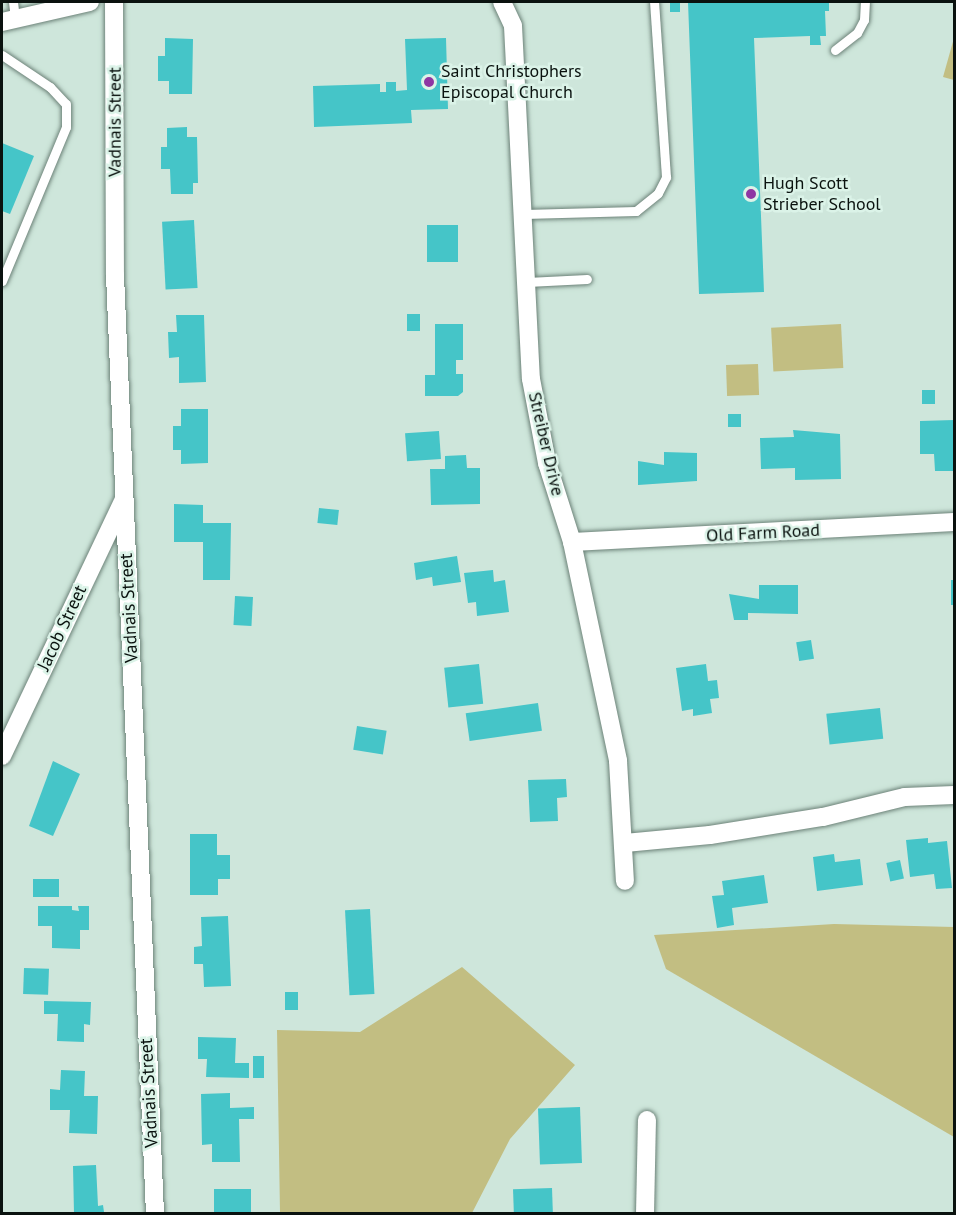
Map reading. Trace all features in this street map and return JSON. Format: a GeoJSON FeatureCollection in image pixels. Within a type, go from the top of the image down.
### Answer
{"type":"FeatureCollection","features":[{"type":"Feature","properties":{"kind":"street"},"geometry":{"type":"LineString","coordinates":[[10,14],[90,2]]}},
{"type":"Feature","properties":{"kind":"street","name":"Vadnais Street"},"geometry":{"type":"LineString","coordinates":[[114,2],[115,275],[155,1214]]}},
{"type":"Feature","properties":{"kind":"street","name":"Streiber Drive"},"geometry":{"type":"LineString","coordinates":[[502,2],[513,27],[531,379],[547,463],[572,542],[618,760],[625,843],[625,881]]}},
{"type":"Feature","properties":{"kind":"street","name":"Jacob Street"},"geometry":{"type":"LineString","coordinates":[[2,756],[123,499]]}},
{"type":"Feature","properties":{"kind":"street","name":"Old Farm Road"},"geometry":{"type":"LineString","coordinates":[[572,542],[954,522]]}},
{"type":"Feature","properties":{"kind":"street"},"geometry":{"type":"LineString","coordinates":[[625,843],[710,836],[823,817],[905,797],[954,795]]}},
{"type":"Feature","properties":{"kind":"street"},"geometry":{"type":"LineString","coordinates":[[645,1214],[647,1120]]}},
{"type":"Feature","properties":{"kind":"lane"},"geometry":{"type":"LineString","coordinates":[[524,214],[636,212],[658,193],[666,177],[654,2]]}},
{"type":"Feature","properties":{"kind":"lane"},"geometry":{"type":"LineString","coordinates":[[835,50],[857,33],[864,20],[865,2]]}},
{"type":"Feature","properties":{"kind":"lane"},"geometry":{"type":"LineString","coordinates":[[2,55],[50,87],[66,104],[66,127],[6,261],[2,281]]}},
{"type":"Feature","properties":{"kind":"lane"},"geometry":{"type":"LineString","coordinates":[[527,282],[587,279]]}},
{"type":"Feature","properties":{"kind":"shaded area"},"geometry":{"type":"Polygon","coordinates":[[[954,38],[954,80],[943,77],[954,38]]]}},
{"type":"Feature","properties":{"kind":"shaded area"},"geometry":{"type":"Polygon","coordinates":[[[841,324],[843,368],[773,372],[771,328],[841,324]]]}},
{"type":"Feature","properties":{"kind":"shaded area"},"geometry":{"type":"Polygon","coordinates":[[[758,364],[759,395],[727,396],[726,365],[758,364]]]}},
{"type":"Feature","properties":{"kind":"shaded area"},"geometry":{"type":"Polygon","coordinates":[[[834,924],[954,927],[954,1137],[666,969],[654,935],[834,924]]]}},
{"type":"Feature","properties":{"kind":"shaded area"},"geometry":{"type":"Polygon","coordinates":[[[462,967],[575,1065],[510,1139],[472,1213],[280,1213],[277,1030],[360,1032],[462,967]]]}},
{"type":"Feature","properties":{"kind":"building"},"geometry":{"type":"Polygon","coordinates":[[[670,2],[680,2],[680,12],[670,12],[670,2]]]}},
{"type":"Feature","properties":{"kind":"building"},"geometry":{"type":"Polygon","coordinates":[[[688,2],[829,2],[829,11],[825,11],[826,36],[820,36],[821,45],[810,45],[810,36],[754,38],[764,292],[699,294],[688,2]]]}},
{"type":"Feature","properties":{"kind":"building"},"geometry":{"type":"Polygon","coordinates":[[[165,38],[193,39],[192,94],[169,94],[169,81],[158,81],[158,56],[165,56],[165,38]]]}},
{"type":"Feature","properties":{"kind":"building"},"geometry":{"type":"Polygon","coordinates":[[[446,38],[448,109],[411,110],[412,123],[314,127],[313,86],[380,84],[380,92],[386,92],[386,82],[396,82],[396,91],[407,90],[405,39],[446,38]]]}},
{"type":"Feature","properties":{"kind":"building"},"geometry":{"type":"Polygon","coordinates":[[[187,127],[187,137],[197,137],[198,183],[193,183],[193,194],[171,194],[170,169],[161,169],[161,147],[167,147],[167,128],[187,127]]]}},
{"type":"Feature","properties":{"kind":"building"},"geometry":{"type":"Polygon","coordinates":[[[2,143],[34,156],[10,214],[2,211],[2,143]]]}},
{"type":"Feature","properties":{"kind":"building"},"geometry":{"type":"Polygon","coordinates":[[[194,220],[198,288],[166,290],[162,222],[194,220]]]}},
{"type":"Feature","properties":{"kind":"building"},"geometry":{"type":"Polygon","coordinates":[[[427,225],[458,225],[458,262],[427,262],[427,225]]]}},
{"type":"Feature","properties":{"kind":"building"},"geometry":{"type":"Polygon","coordinates":[[[407,314],[420,314],[420,331],[407,331],[407,314]]]}},
{"type":"Feature","properties":{"kind":"building"},"geometry":{"type":"Polygon","coordinates":[[[176,315],[204,315],[206,382],[179,383],[179,357],[169,358],[168,332],[177,332],[176,315]]]}},
{"type":"Feature","properties":{"kind":"building"},"geometry":{"type":"Polygon","coordinates":[[[435,324],[463,324],[463,360],[456,360],[456,374],[463,374],[463,392],[458,396],[425,396],[425,375],[435,375],[435,324]]]}},
{"type":"Feature","properties":{"kind":"building"},"geometry":{"type":"Polygon","coordinates":[[[922,390],[935,390],[935,404],[922,404],[922,390]]]}},
{"type":"Feature","properties":{"kind":"building"},"geometry":{"type":"Polygon","coordinates":[[[181,409],[208,409],[208,463],[181,464],[181,450],[173,450],[173,426],[181,426],[181,409]]]}},
{"type":"Feature","properties":{"kind":"building"},"geometry":{"type":"Polygon","coordinates":[[[728,414],[741,414],[741,427],[728,427],[728,414]]]}},
{"type":"Feature","properties":{"kind":"building"},"geometry":{"type":"Polygon","coordinates":[[[954,420],[954,471],[935,471],[934,454],[920,454],[920,421],[954,420]]]}},
{"type":"Feature","properties":{"kind":"building"},"geometry":{"type":"Polygon","coordinates":[[[793,430],[840,434],[841,479],[795,480],[795,468],[761,469],[760,438],[794,437],[793,430]]]}},
{"type":"Feature","properties":{"kind":"building"},"geometry":{"type":"Polygon","coordinates":[[[439,431],[441,459],[407,461],[405,433],[439,431]]]}},
{"type":"Feature","properties":{"kind":"building"},"geometry":{"type":"Polygon","coordinates":[[[664,452],[697,453],[697,481],[638,485],[638,461],[664,465],[664,452]]]}},
{"type":"Feature","properties":{"kind":"building"},"geometry":{"type":"Polygon","coordinates":[[[466,455],[467,468],[480,468],[480,504],[431,505],[430,469],[445,469],[445,456],[466,455]]]}},
{"type":"Feature","properties":{"kind":"building"},"geometry":{"type":"Polygon","coordinates":[[[174,504],[203,505],[203,523],[231,523],[230,580],[203,580],[203,542],[174,542],[174,504]]]}},
{"type":"Feature","properties":{"kind":"building"},"geometry":{"type":"Polygon","coordinates":[[[319,508],[339,510],[337,525],[317,523],[319,508]]]}},
{"type":"Feature","properties":{"kind":"building"},"geometry":{"type":"Polygon","coordinates":[[[457,556],[461,582],[433,586],[432,577],[416,580],[414,563],[457,556]]]}},
{"type":"Feature","properties":{"kind":"building"},"geometry":{"type":"Polygon","coordinates":[[[493,570],[494,582],[505,580],[509,612],[477,616],[476,602],[468,603],[464,573],[493,570]]]}},
{"type":"Feature","properties":{"kind":"building"},"geometry":{"type":"Polygon","coordinates":[[[951,580],[954,580],[954,605],[951,605],[951,580]]]}},
{"type":"Feature","properties":{"kind":"building"},"geometry":{"type":"Polygon","coordinates":[[[759,585],[798,585],[798,614],[748,613],[748,620],[734,620],[729,594],[759,599],[759,585]]]}},
{"type":"Feature","properties":{"kind":"building"},"geometry":{"type":"Polygon","coordinates":[[[235,596],[253,597],[251,626],[233,625],[235,596]]]}},
{"type":"Feature","properties":{"kind":"building"},"geometry":{"type":"Polygon","coordinates":[[[811,640],[814,659],[799,661],[796,642],[811,640]]]}},
{"type":"Feature","properties":{"kind":"building"},"geometry":{"type":"Polygon","coordinates":[[[479,664],[483,704],[448,707],[444,668],[479,664]]]}},
{"type":"Feature","properties":{"kind":"building"},"geometry":{"type":"Polygon","coordinates":[[[706,664],[708,681],[717,680],[719,698],[710,699],[712,713],[693,716],[693,709],[682,711],[676,668],[706,664]]]}},
{"type":"Feature","properties":{"kind":"building"},"geometry":{"type":"Polygon","coordinates":[[[538,703],[542,731],[470,741],[466,713],[538,703]]]}},
{"type":"Feature","properties":{"kind":"building"},"geometry":{"type":"Polygon","coordinates":[[[880,708],[883,739],[830,744],[826,714],[880,708]]]}},
{"type":"Feature","properties":{"kind":"building"},"geometry":{"type":"Polygon","coordinates":[[[357,726],[387,731],[383,754],[353,750],[357,726]]]}},
{"type":"Feature","properties":{"kind":"building"},"geometry":{"type":"Polygon","coordinates":[[[53,761],[80,774],[53,836],[29,826],[53,761]]]}},
{"type":"Feature","properties":{"kind":"building"},"geometry":{"type":"Polygon","coordinates":[[[566,779],[567,797],[557,798],[558,821],[530,822],[528,780],[566,779]]]}},
{"type":"Feature","properties":{"kind":"building"},"geometry":{"type":"Polygon","coordinates":[[[190,834],[217,834],[217,855],[230,855],[230,879],[218,879],[218,895],[190,895],[190,834]]]}},
{"type":"Feature","properties":{"kind":"building"},"geometry":{"type":"Polygon","coordinates":[[[928,838],[928,843],[947,841],[952,888],[936,889],[934,874],[910,877],[906,840],[928,838]]]}},
{"type":"Feature","properties":{"kind":"building"},"geometry":{"type":"Polygon","coordinates":[[[834,854],[835,862],[860,859],[863,885],[817,891],[813,857],[834,854]]]}},
{"type":"Feature","properties":{"kind":"building"},"geometry":{"type":"Polygon","coordinates":[[[900,860],[904,879],[890,881],[886,863],[900,860]]]}},
{"type":"Feature","properties":{"kind":"building"},"geometry":{"type":"Polygon","coordinates":[[[764,875],[768,903],[732,908],[734,925],[717,928],[712,896],[724,895],[722,881],[764,875]]]}},
{"type":"Feature","properties":{"kind":"building"},"geometry":{"type":"Polygon","coordinates":[[[33,879],[59,879],[59,897],[33,897],[33,879]]]}},
{"type":"Feature","properties":{"kind":"building"},"geometry":{"type":"Polygon","coordinates":[[[38,906],[72,906],[72,910],[79,911],[78,906],[89,906],[89,930],[80,930],[80,949],[52,948],[52,926],[38,926],[38,906]]]}},
{"type":"Feature","properties":{"kind":"building"},"geometry":{"type":"Polygon","coordinates":[[[370,909],[374,994],[349,995],[345,910],[370,909]]]}},
{"type":"Feature","properties":{"kind":"building"},"geometry":{"type":"Polygon","coordinates":[[[228,916],[231,986],[204,987],[203,964],[194,964],[194,947],[202,946],[201,917],[228,916]]]}},
{"type":"Feature","properties":{"kind":"building"},"geometry":{"type":"Polygon","coordinates":[[[24,968],[49,969],[48,995],[23,994],[24,968]]]}},
{"type":"Feature","properties":{"kind":"building"},"geometry":{"type":"Polygon","coordinates":[[[285,992],[298,992],[298,1010],[285,1010],[285,992]]]}},
{"type":"Feature","properties":{"kind":"building"},"geometry":{"type":"Polygon","coordinates":[[[44,1001],[91,1002],[90,1025],[84,1024],[84,1042],[57,1041],[58,1014],[44,1014],[44,1001]]]}},
{"type":"Feature","properties":{"kind":"building"},"geometry":{"type":"Polygon","coordinates":[[[198,1037],[236,1038],[235,1063],[249,1063],[249,1078],[206,1077],[207,1059],[198,1059],[198,1037]]]}},
{"type":"Feature","properties":{"kind":"building"},"geometry":{"type":"Polygon","coordinates":[[[253,1056],[264,1056],[264,1078],[253,1078],[253,1056]]]}},
{"type":"Feature","properties":{"kind":"building"},"geometry":{"type":"Polygon","coordinates":[[[61,1070],[85,1071],[84,1096],[98,1096],[97,1134],[69,1133],[70,1110],[50,1110],[50,1089],[60,1090],[61,1070]]]}},
{"type":"Feature","properties":{"kind":"building"},"geometry":{"type":"Polygon","coordinates":[[[230,1093],[230,1108],[254,1107],[254,1119],[239,1119],[240,1162],[212,1162],[212,1144],[202,1145],[201,1094],[230,1093]]]}},
{"type":"Feature","properties":{"kind":"building"},"geometry":{"type":"Polygon","coordinates":[[[580,1107],[582,1163],[540,1164],[538,1108],[580,1107]]]}},
{"type":"Feature","properties":{"kind":"building"},"geometry":{"type":"Polygon","coordinates":[[[96,1165],[98,1206],[103,1205],[104,1212],[74,1214],[73,1166],[96,1165]]]}},
{"type":"Feature","properties":{"kind":"building"},"geometry":{"type":"Polygon","coordinates":[[[552,1188],[553,1214],[514,1214],[513,1189],[552,1188]]]}},
{"type":"Feature","properties":{"kind":"building"},"geometry":{"type":"Polygon","coordinates":[[[214,1189],[251,1189],[251,1214],[214,1214],[214,1189]]]}},
{"type":"Feature","properties":{"kind":"place","name":"Saint Christophers Episcopal Church"},"geometry":{"type":"Point","coordinates":[429,82]}},
{"type":"Feature","properties":{"kind":"place","name":"Hugh Scott Strieber School"},"geometry":{"type":"Point","coordinates":[751,194]}}]}
